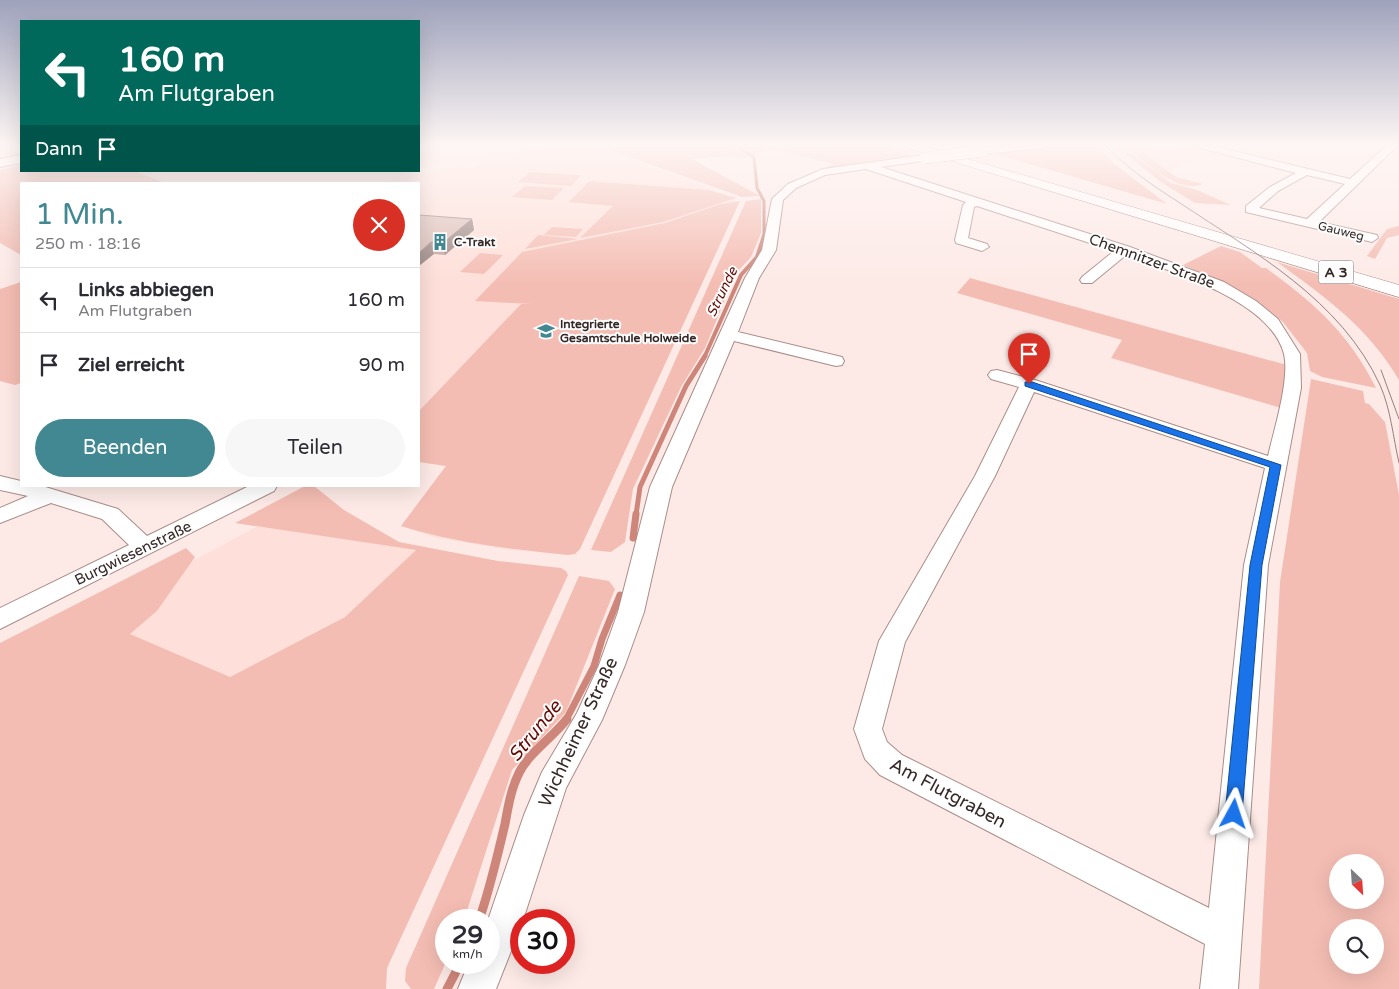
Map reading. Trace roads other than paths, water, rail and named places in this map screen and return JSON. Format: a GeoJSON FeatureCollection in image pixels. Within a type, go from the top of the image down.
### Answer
{"type":"FeatureCollection","features":[{"type":"Feature","properties":{"kind":"highway","name":"A 3"},"geometry":{"type":"LineString","coordinates":[[1061,191],[1399,291]]}},
{"type":"Feature","properties":{"kind":"highway","name":"A 3"},"geometry":{"type":"LineString","coordinates":[[1104,191],[1399,275]]}},
{"type":"Feature","properties":{"kind":"street","name":"Wichheimer Straße"},"geometry":{"type":"LineString","coordinates":[[500,933],[514,900],[540,815],[553,782],[588,720],[615,656],[641,576],[661,487],[697,403],[729,336],[752,278],[768,250],[778,199],[788,191]]}},
{"type":"Feature","properties":{"kind":"street","name":"Chemnitzer Straße"},"geometry":{"type":"LineString","coordinates":[[943,191],[1125,250],[1196,275],[1226,289],[1251,304],[1282,335],[1292,354],[1292,388],[1256,565],[1219,989]]}},
{"type":"Feature","properties":{"kind":"street","name":"Gauweg"},"geometry":{"type":"LineString","coordinates":[[1271,191],[1250,209],[1372,238]]}},
{"type":"Feature","properties":{"kind":"street","name":"Gauweg"},"geometry":{"type":"LineString","coordinates":[[1310,223],[1344,191]]}},
{"type":"Feature","properties":{"kind":"street"},"geometry":{"type":"LineString","coordinates":[[961,240],[969,205],[976,202]]}},
{"type":"Feature","properties":{"kind":"street"},"geometry":{"type":"LineString","coordinates":[[946,234],[982,247]]}},
{"type":"Feature","properties":{"kind":"street"},"geometry":{"type":"LineString","coordinates":[[1087,280],[1116,254],[1125,250]]}},
{"type":"Feature","properties":{"kind":"street"},"geometry":{"type":"LineString","coordinates":[[729,336],[836,360]]}},
{"type":"Feature","properties":{"kind":"street"},"geometry":{"type":"LineString","coordinates":[[997,375],[1276,465]]}},
{"type":"Feature","properties":{"kind":"street","name":"Am Flutgraben"},"geometry":{"type":"LineString","coordinates":[[1029,384],[985,476],[892,640],[868,729],[875,750],[891,765],[1224,934]]}},
{"type":"Feature","properties":{"kind":"street"},"geometry":{"type":"LineString","coordinates":[[0,483],[50,494],[110,514],[145,547]]}},
{"type":"Feature","properties":{"kind":"street","name":"Burgwiesenstraße"},"geometry":{"type":"LineString","coordinates":[[0,619],[265,487]]}},
{"type":"Feature","properties":{"kind":"street"},"geometry":{"type":"LineString","coordinates":[[0,516],[50,494]]}},
{"type":"Feature","properties":{"kind":"street","name":"Wichheimer Straße"},"geometry":{"type":"LineString","coordinates":[[477,989],[483,974]]}},
{"type":"Feature","properties":{"kind":"waterway","name":"Strunde"},"geometry":{"type":"LineString","coordinates":[[759,191],[764,201],[764,236]]}},
{"type":"Feature","properties":{"kind":"waterway","name":"Strunde"},"geometry":{"type":"LineString","coordinates":[[705,357],[741,275],[757,257],[764,236]]}},
{"type":"Feature","properties":{"kind":"waterway","name":"Strunde"},"geometry":{"type":"LineString","coordinates":[[636,515],[640,487],[686,386],[705,357]]}},
{"type":"Feature","properties":{"kind":"waterway","name":"Strunde"},"geometry":{"type":"LineString","coordinates":[[633,538],[636,514]]}},
{"type":"Feature","properties":{"kind":"waterway","name":"Strunde"},"geometry":{"type":"LineString","coordinates":[[566,720],[594,666],[602,639],[620,595]]}},
{"type":"Feature","properties":{"kind":"waterway","name":"Strunde"},"geometry":{"type":"LineString","coordinates":[[483,909],[516,779],[528,759],[567,719]]}},
{"type":"Feature","properties":{"kind":"waterway","name":"Strunde"},"geometry":{"type":"LineString","coordinates":[[447,989],[455,974]]}},
{"type":"Feature","properties":{"kind":"tram line"},"geometry":{"type":"LineString","coordinates":[[1162,191],[1266,260],[1294,281],[1343,328],[1363,355],[1384,394],[1399,463]]}},
{"type":"Feature","properties":{"kind":"tram line"},"geometry":{"type":"LineString","coordinates":[[1381,370],[1399,419]]}},
{"type":"Feature","properties":{"kind":"place","name":"C-Trakt"},"geometry":{"type":"Point","coordinates":[440,242]}},
{"type":"Feature","properties":{"kind":"place","name":"Integrierte Gesamtschule Holweide"},"geometry":{"type":"Point","coordinates":[546,331]}}]}
